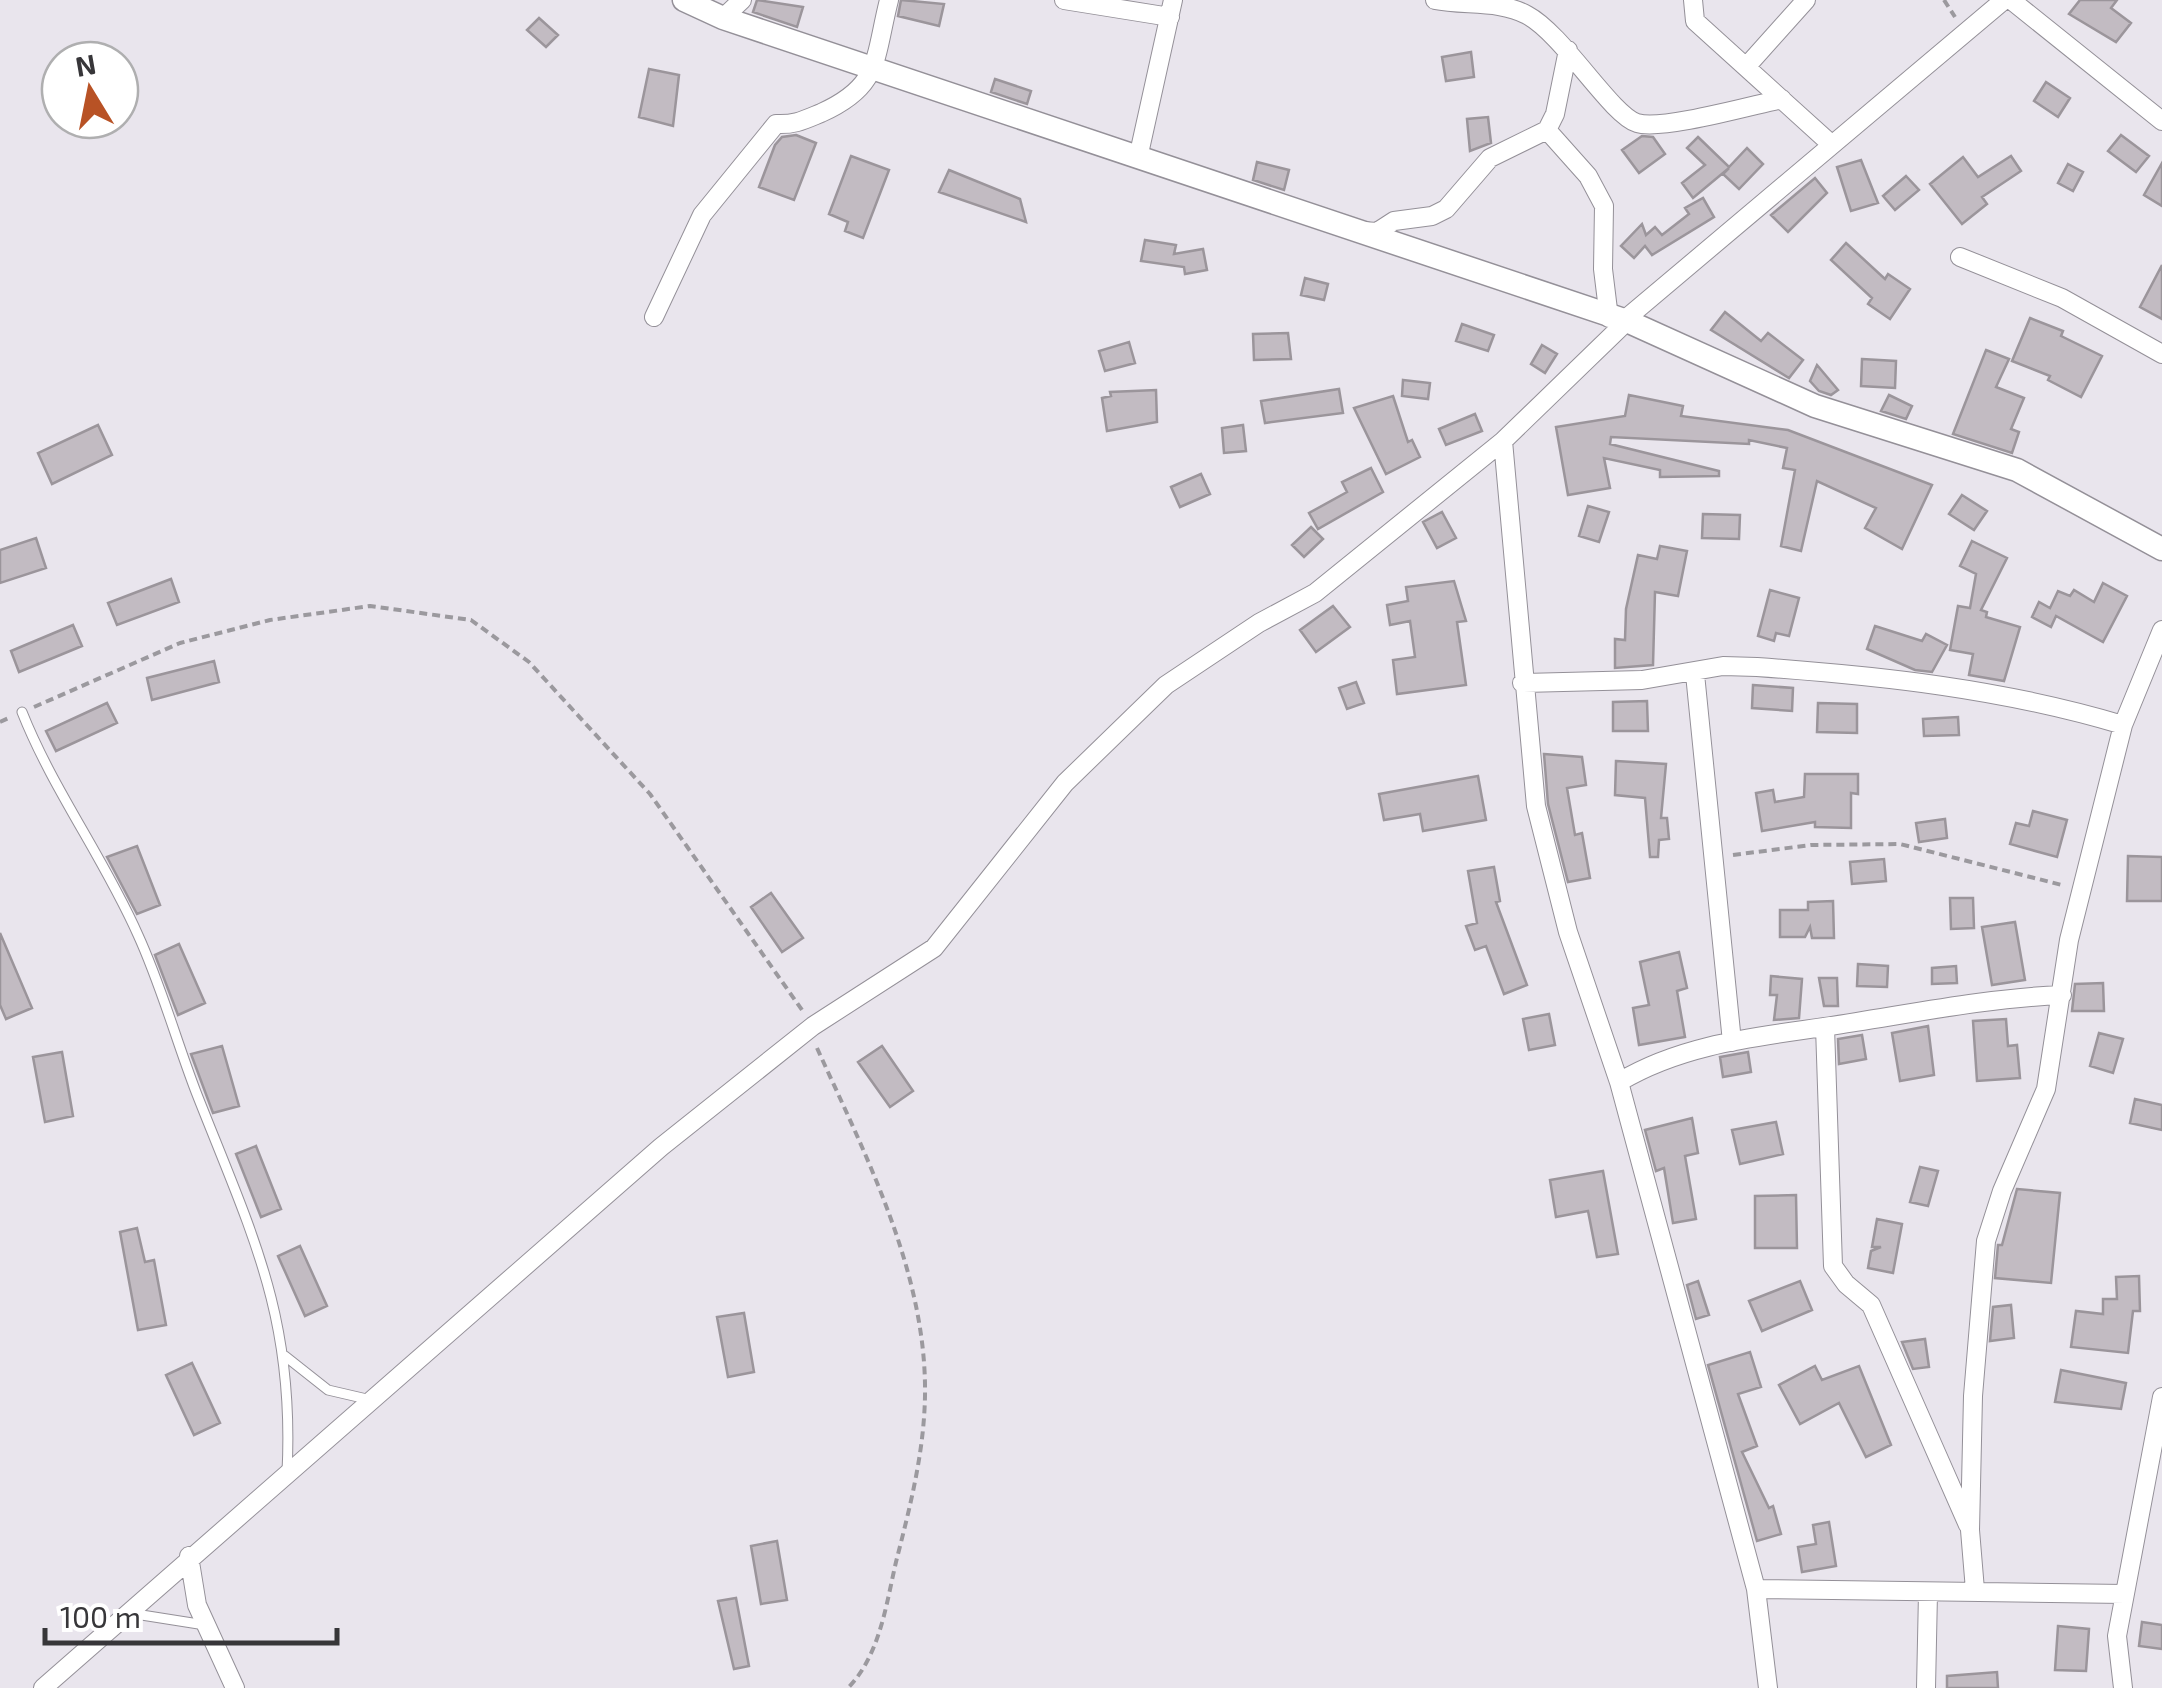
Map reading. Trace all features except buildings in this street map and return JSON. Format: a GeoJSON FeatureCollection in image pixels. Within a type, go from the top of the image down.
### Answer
{"type":"FeatureCollection","features":[{"type":"Feature","properties":{"kind":"street"},"geometry":{"type":"LineString","coordinates":[[684,0],[723,18],[1619,321],[1815,406],[2017,470],[2162,549]]}},
{"type":"Feature","properties":{"kind":"street"},"geometry":{"type":"LineString","coordinates":[[723,18],[742,0]]}},
{"type":"Feature","properties":{"kind":"street"},"geometry":{"type":"LineString","coordinates":[[654,317],[702,215],[776,124],[796,125],[848,102],[860,92],[872,68],[889,0]]}},
{"type":"Feature","properties":{"kind":"street"},"geometry":{"type":"LineString","coordinates":[[1064,0],[1172,8],[1138,158]]}},
{"type":"Feature","properties":{"kind":"street"},"geometry":{"type":"LineString","coordinates":[[1435,0],[1526,14],[1568,50],[1625,116],[1637,124],[1715,114],[1782,99]]}},
{"type":"Feature","properties":{"kind":"street"},"geometry":{"type":"LineString","coordinates":[[1692,0],[1695,21],[1832,145]]}},
{"type":"Feature","properties":{"kind":"street"},"geometry":{"type":"LineString","coordinates":[[1746,67],[1806,0]]}},
{"type":"Feature","properties":{"kind":"street"},"geometry":{"type":"LineString","coordinates":[[43,1688],[661,1146],[811,1028],[934,948],[1065,783],[1166,684],[1259,622],[1314,593],[1503,441],[1619,321],[2008,0],[2162,121]]}},
{"type":"Feature","properties":{"kind":"street"},"geometry":{"type":"LineString","coordinates":[[1358,232],[1377,232],[1394,221],[1432,216],[1446,209],[1490,158],[1532,141],[1547,130],[1555,114],[1568,50]]}},
{"type":"Feature","properties":{"kind":"street"},"geometry":{"type":"LineString","coordinates":[[1547,130],[1581,167],[1604,206],[1602,269],[1619,321]]}},
{"type":"Feature","properties":{"kind":"street"},"geometry":{"type":"LineString","coordinates":[[1960,256],[2062,298],[2162,354]]}},
{"type":"Feature","properties":{"kind":"street"},"geometry":{"type":"LineString","coordinates":[[1503,441],[1536,806],[1548,858],[1619,1082],[1756,1588],[1768,1688]]}},
{"type":"Feature","properties":{"kind":"street"},"geometry":{"type":"LineString","coordinates":[[1975,1590],[1970,1530],[1973,1396],[1986,1240],[2002,1191],[2046,1089],[2082,888],[2123,724],[2162,630]]}},
{"type":"Feature","properties":{"kind":"street"},"geometry":{"type":"LineString","coordinates":[[1522,683],[1695,674],[1740,666],[1864,674],[2044,702],[2123,724]]}},
{"type":"Feature","properties":{"kind":"street"},"geometry":{"type":"LineString","coordinates":[[1695,674],[1732,1042]]}},
{"type":"Feature","properties":{"kind":"street"},"geometry":{"type":"LineString","coordinates":[[1619,1082],[1657,1059],[1732,1042],[1952,1005],[2062,995]]}},
{"type":"Feature","properties":{"kind":"street"},"geometry":{"type":"LineString","coordinates":[[1825,1027],[1833,1266],[1846,1284],[1871,1305],[1970,1530]]}},
{"type":"Feature","properties":{"kind":"street"},"geometry":{"type":"LineString","coordinates":[[2122,1688],[2117,1636],[2162,1396]]}},
{"type":"Feature","properties":{"kind":"street"},"geometry":{"type":"LineString","coordinates":[[2143,1494],[2162,1502]]}},
{"type":"Feature","properties":{"kind":"street"},"geometry":{"type":"LineString","coordinates":[[190,1556],[191,1584],[234,1688]]}},
{"type":"Feature","properties":{"kind":"street"},"geometry":{"type":"LineString","coordinates":[[1756,1588],[2124,1594]]}},
{"type":"Feature","properties":{"kind":"street"},"geometry":{"type":"LineString","coordinates":[[1926,1688],[1928,1592]]}},
{"type":"Feature","properties":{"kind":"lane"},"geometry":{"type":"LineString","coordinates":[[22,712],[42,760],[139,936],[259,1246],[285,1356],[290,1411],[287,1472]]}},
{"type":"Feature","properties":{"kind":"lane"},"geometry":{"type":"LineString","coordinates":[[285,1356],[328,1390],[373,1400]]}},
{"type":"Feature","properties":{"kind":"lane"},"geometry":{"type":"LineString","coordinates":[[124,1613],[154,1614],[205,1625]]}},
{"type":"Feature","properties":{"kind":"path"},"geometry":{"type":"LineString","coordinates":[[0,722],[180,643],[270,620],[370,606],[471,620],[529,662],[650,794],[811,1028],[899,1244],[920,1328],[925,1392],[914,1489],[866,1670],[848,1688]]}},
{"type":"Feature","properties":{"kind":"path"},"geometry":{"type":"LineString","coordinates":[[1714,859],[1811,846],[1900,844],[2082,888]]}}]}
